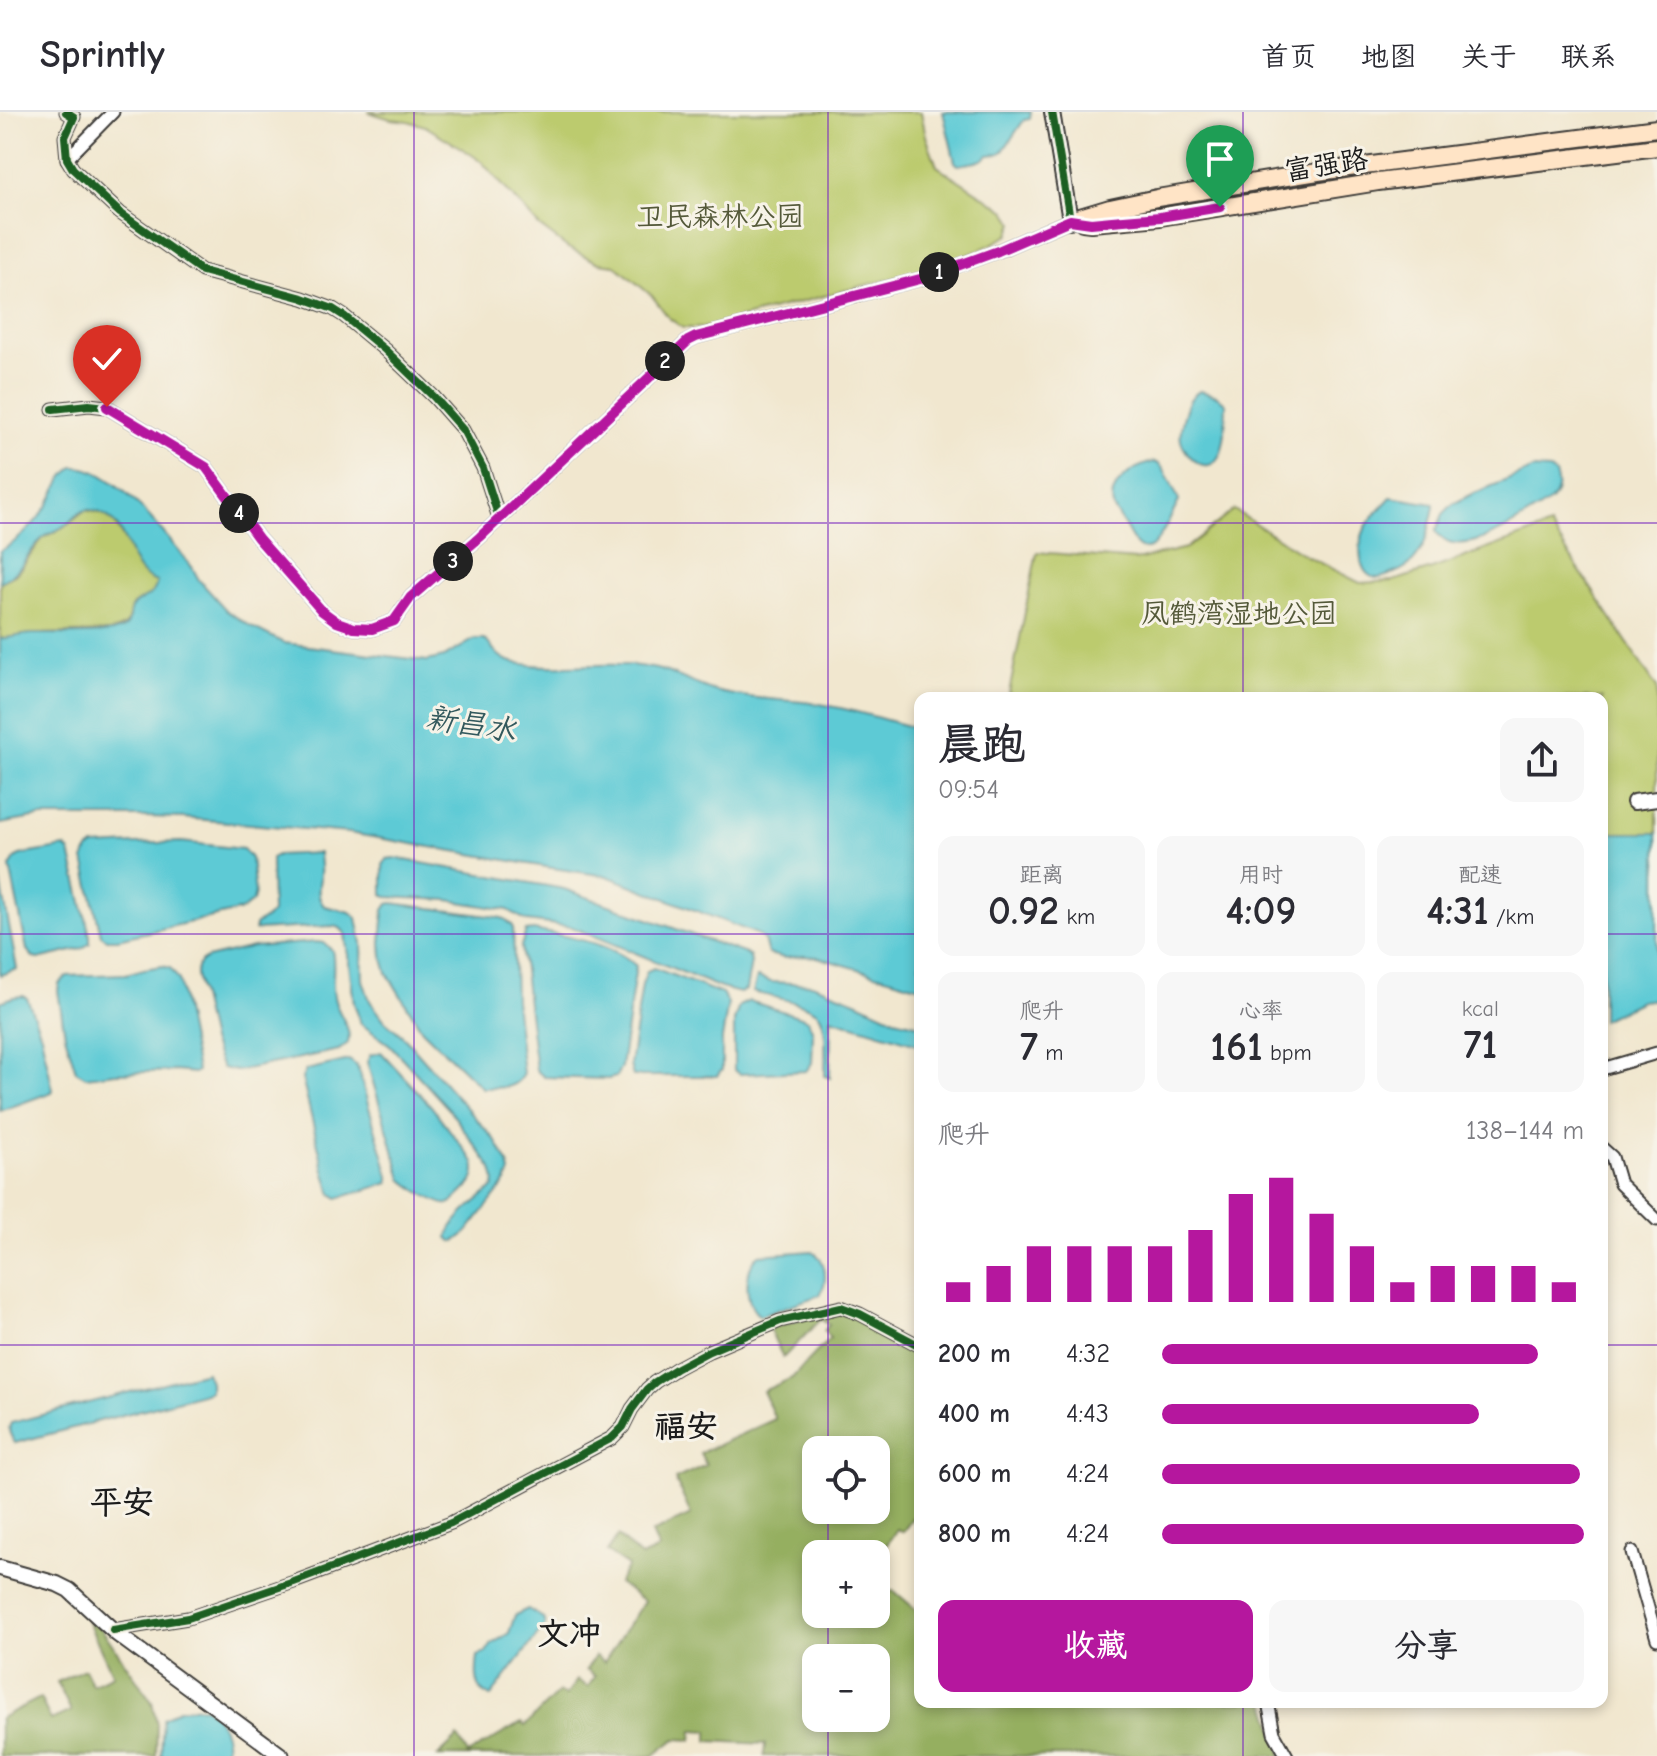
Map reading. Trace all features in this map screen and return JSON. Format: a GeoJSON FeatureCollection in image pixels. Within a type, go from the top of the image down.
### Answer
{"type":"FeatureCollection","features":[{"type":"Feature","properties":{"kind":"main road","name":"富强路"},"geometry":{"type":"LineString","coordinates":[[1070,220],[1157,198],[1302,174],[1657,128]]}},
{"type":"Feature","properties":{"kind":"main road","name":"富强路"},"geometry":{"type":"LineString","coordinates":[[1070,220],[1091,223],[1160,217],[1378,182],[1657,147]]}},
{"type":"Feature","properties":{"kind":"street"},"geometry":{"type":"LineString","coordinates":[[66,112],[74,117],[65,137],[67,159],[73,169],[120,213],[202,271],[333,309],[385,350],[463,430],[479,458],[499,518]]}},
{"type":"Feature","properties":{"kind":"street"},"geometry":{"type":"LineString","coordinates":[[67,159],[113,112]]}},
{"type":"Feature","properties":{"kind":"street"},"geometry":{"type":"LineString","coordinates":[[53,409],[89,405],[107,407],[206,467],[258,538],[322,611],[337,622],[354,628],[372,629],[394,621],[411,597],[688,341],[924,278],[1070,220],[1052,112]]}},
{"type":"Feature","properties":{"kind":"street"},"geometry":{"type":"LineString","coordinates":[[1634,802],[1657,799]]}},
{"type":"Feature","properties":{"kind":"street"},"geometry":{"type":"LineString","coordinates":[[1608,1067],[1657,1053]]}},
{"type":"Feature","properties":{"kind":"street"},"geometry":{"type":"LineString","coordinates":[[1608,1153],[1612,1157],[1620,1184],[1657,1220]]}},
{"type":"Feature","properties":{"kind":"street"},"geometry":{"type":"LineString","coordinates":[[113,1630],[188,1618],[451,1523],[612,1438],[623,1427],[647,1389],[677,1368],[774,1323],[841,1307],[914,1343]]}},
{"type":"Feature","properties":{"kind":"street"},"geometry":{"type":"LineString","coordinates":[[1632,1552],[1657,1639]]}},
{"type":"Feature","properties":{"kind":"street"},"geometry":{"type":"LineString","coordinates":[[0,1568],[64,1587],[113,1630],[282,1756]]}},
{"type":"Feature","properties":{"kind":"street"},"geometry":{"type":"LineString","coordinates":[[1269,1708],[1274,1733],[1287,1756]]}},
{"type":"Feature","properties":{"kind":"green space","name":"卫民森林公园"},"geometry":{"type":"Polygon","coordinates":[[[368,112],[921,112],[937,166],[1006,211],[1014,223],[1009,235],[973,253],[935,266],[703,328],[683,328],[669,318],[652,296],[615,265],[599,263],[568,248],[539,226],[481,161],[425,126],[368,112]]]}},
{"type":"Feature","properties":{"kind":"green space"},"geometry":{"type":"Polygon","coordinates":[[[85,510],[105,514],[112,519],[135,562],[158,582],[154,591],[133,605],[126,625],[110,632],[35,634],[0,639],[0,582],[15,575],[43,538],[85,510]]]}},
{"type":"Feature","properties":{"kind":"green space","name":"凤鹤湾湿地公园"},"geometry":{"type":"Polygon","coordinates":[[[1234,510],[1306,556],[1360,583],[1393,581],[1550,526],[1657,688],[1657,833],[1608,833],[1608,692],[1009,692],[1037,552],[1136,560],[1186,548],[1234,510]]]}},
{"type":"Feature","properties":{"kind":"green space"},"geometry":{"type":"Polygon","coordinates":[[[833,1311],[846,1312],[914,1347],[914,1519],[903,1532],[897,1529],[890,1540],[802,1540],[802,1628],[890,1628],[890,1592],[893,1590],[914,1608],[914,1708],[1268,1708],[1282,1756],[764,1756],[765,1744],[708,1741],[708,1731],[693,1730],[692,1740],[675,1739],[653,1756],[438,1756],[458,1737],[468,1754],[521,1723],[525,1726],[559,1692],[566,1696],[577,1680],[588,1687],[595,1676],[586,1670],[595,1656],[604,1662],[644,1601],[618,1583],[628,1566],[607,1552],[618,1536],[641,1557],[659,1549],[652,1533],[691,1515],[675,1479],[706,1465],[700,1453],[775,1419],[763,1391],[792,1378],[830,1338],[824,1331],[829,1325],[821,1319],[783,1358],[769,1328],[833,1311]]]}},
{"type":"Feature","properties":{"kind":"green space"},"geometry":{"type":"Polygon","coordinates":[[[88,1622],[101,1628],[152,1702],[157,1724],[156,1756],[0,1756],[0,1718],[40,1698],[51,1720],[71,1711],[57,1682],[84,1669],[92,1685],[113,1675],[88,1622]]]}},
{"type":"Feature","properties":{"kind":"water"},"geometry":{"type":"Polygon","coordinates":[[[943,112],[1031,112],[1030,119],[1024,120],[1003,151],[979,161],[958,165],[943,112]]]}},
{"type":"Feature","properties":{"kind":"water"},"geometry":{"type":"Polygon","coordinates":[[[1200,391],[1217,396],[1226,404],[1220,454],[1212,464],[1206,465],[1191,457],[1180,438],[1187,405],[1200,391]]]}},
{"type":"Feature","properties":{"kind":"water"},"geometry":{"type":"Polygon","coordinates":[[[1154,462],[1164,471],[1179,501],[1157,541],[1144,549],[1132,539],[1112,500],[1123,478],[1154,462]]]}},
{"type":"Feature","properties":{"kind":"water","name":"新昌水"},"geometry":{"type":"Polygon","coordinates":[[[74,467],[90,469],[122,490],[154,522],[227,611],[284,643],[427,661],[444,657],[475,639],[484,639],[507,661],[545,666],[646,667],[728,694],[832,706],[914,727],[914,985],[817,957],[785,958],[768,954],[764,940],[757,934],[607,876],[349,833],[183,818],[39,817],[0,824],[0,639],[32,634],[96,634],[120,630],[128,624],[131,608],[152,592],[157,582],[140,571],[112,520],[88,510],[42,539],[19,568],[0,582],[0,551],[31,527],[74,467]]]}},
{"type":"Feature","properties":{"kind":"water"},"geometry":{"type":"Polygon","coordinates":[[[1534,469],[1549,470],[1555,474],[1557,482],[1553,498],[1540,508],[1493,535],[1476,541],[1446,541],[1436,531],[1443,514],[1453,504],[1534,469]]]}},
{"type":"Feature","properties":{"kind":"water"},"geometry":{"type":"Polygon","coordinates":[[[1391,497],[1434,504],[1434,507],[1425,541],[1411,564],[1377,578],[1370,576],[1363,566],[1361,544],[1369,522],[1391,497]]]}},
{"type":"Feature","properties":{"kind":"water"},"geometry":{"type":"Polygon","coordinates":[[[1608,833],[1657,833],[1657,999],[1641,1001],[1608,1017],[1608,833]]]}},
{"type":"Feature","properties":{"kind":"water"},"geometry":{"type":"Polygon","coordinates":[[[181,842],[243,849],[251,858],[253,901],[242,910],[118,939],[107,939],[101,935],[84,860],[88,850],[94,846],[181,842]]]}},
{"type":"Feature","properties":{"kind":"water"},"geometry":{"type":"Polygon","coordinates":[[[65,847],[70,852],[90,943],[81,949],[34,958],[27,950],[10,867],[20,855],[65,847]]]}},
{"type":"Feature","properties":{"kind":"water"},"geometry":{"type":"Polygon","coordinates":[[[319,853],[321,902],[324,906],[350,912],[357,918],[362,943],[363,980],[370,1001],[495,1140],[508,1163],[510,1172],[506,1182],[466,1233],[452,1242],[448,1238],[454,1224],[494,1187],[492,1169],[449,1109],[390,1045],[361,1024],[354,1003],[345,933],[333,926],[255,930],[255,925],[272,913],[271,858],[319,853]]]}},
{"type":"Feature","properties":{"kind":"water"},"geometry":{"type":"Polygon","coordinates":[[[387,859],[564,889],[749,955],[751,962],[746,990],[740,993],[721,988],[572,927],[527,921],[508,910],[448,900],[387,897],[383,895],[383,865],[387,859]]]}},
{"type":"Feature","properties":{"kind":"water"},"geometry":{"type":"Polygon","coordinates":[[[0,877],[17,969],[0,975],[0,877]]]}},
{"type":"Feature","properties":{"kind":"water"},"geometry":{"type":"Polygon","coordinates":[[[392,903],[497,917],[513,926],[515,1000],[523,1074],[515,1083],[506,1087],[482,1088],[422,1030],[387,973],[382,955],[384,910],[392,903]]]}},
{"type":"Feature","properties":{"kind":"water"},"geometry":{"type":"Polygon","coordinates":[[[526,931],[601,946],[636,966],[621,1067],[616,1077],[544,1077],[536,1070],[521,946],[526,931]]]}},
{"type":"Feature","properties":{"kind":"water"},"geometry":{"type":"Polygon","coordinates":[[[324,943],[332,950],[334,995],[347,1027],[348,1043],[339,1050],[236,1071],[222,1068],[211,1041],[196,975],[198,965],[207,958],[253,947],[324,943]]]}},
{"type":"Feature","properties":{"kind":"water"},"geometry":{"type":"Polygon","coordinates":[[[162,966],[170,968],[179,980],[197,1071],[115,1073],[86,1077],[76,1071],[65,1035],[59,984],[67,976],[126,974],[162,966]]]}},
{"type":"Feature","properties":{"kind":"water"},"geometry":{"type":"Polygon","coordinates":[[[654,968],[722,994],[728,1003],[722,1039],[722,1070],[717,1076],[633,1076],[630,1065],[642,985],[647,971],[654,968]]]}},
{"type":"Feature","properties":{"kind":"water"},"geometry":{"type":"Polygon","coordinates":[[[757,977],[771,982],[812,984],[895,1019],[914,1024],[914,1043],[831,1018],[830,1078],[825,1076],[825,1034],[819,1014],[798,1003],[753,992],[757,977]]]}},
{"type":"Feature","properties":{"kind":"water"},"geometry":{"type":"Polygon","coordinates":[[[23,996],[27,998],[41,1035],[53,1090],[0,1111],[0,1002],[23,996]]]}},
{"type":"Feature","properties":{"kind":"water"},"geometry":{"type":"Polygon","coordinates":[[[749,1001],[808,1020],[813,1032],[812,1063],[806,1071],[740,1074],[734,1070],[734,1021],[739,1006],[749,1001]]]}},
{"type":"Feature","properties":{"kind":"water"},"geometry":{"type":"Polygon","coordinates":[[[381,1052],[431,1106],[474,1162],[472,1181],[449,1203],[432,1199],[402,1179],[367,1062],[370,1055],[381,1052]]]}},
{"type":"Feature","properties":{"kind":"water"},"geometry":{"type":"Polygon","coordinates":[[[349,1060],[357,1066],[389,1183],[338,1198],[332,1194],[325,1174],[302,1078],[306,1070],[349,1060]]]}},
{"type":"Feature","properties":{"kind":"water"},"geometry":{"type":"Polygon","coordinates":[[[812,1251],[821,1260],[825,1271],[820,1295],[760,1316],[754,1311],[748,1295],[748,1276],[754,1260],[759,1255],[812,1251]]]}},
{"type":"Feature","properties":{"kind":"water"},"geometry":{"type":"Polygon","coordinates":[[[206,1372],[210,1391],[202,1394],[15,1443],[10,1433],[11,1423],[206,1372]]]}},
{"type":"Feature","properties":{"kind":"water"},"geometry":{"type":"Polygon","coordinates":[[[528,1609],[543,1618],[545,1625],[491,1696],[485,1694],[477,1680],[478,1656],[509,1633],[515,1615],[528,1609]]]}},
{"type":"Feature","properties":{"kind":"water"},"geometry":{"type":"Polygon","coordinates":[[[205,1707],[223,1728],[225,1756],[161,1756],[163,1719],[179,1709],[205,1707]]]}},
{"type":"Feature","properties":{"kind":"cycle path"},"geometry":{"type":"LineString","coordinates":[[66,112],[74,117],[65,137],[67,159],[73,169],[120,213],[202,271],[333,309],[385,350],[463,430],[483,468],[499,518]]}},
{"type":"Feature","properties":{"kind":"cycle path"},"geometry":{"type":"LineString","coordinates":[[53,409],[89,405],[107,407],[206,467],[258,538],[322,611],[337,622],[354,628],[372,629],[394,621],[411,597],[480,537],[688,341],[924,278],[1070,220],[1052,112]]}},
{"type":"Feature","properties":{"kind":"cycle path"},"geometry":{"type":"LineString","coordinates":[[113,1630],[188,1618],[451,1523],[612,1438],[623,1427],[647,1389],[677,1368],[780,1321],[841,1307],[914,1343]]}},
{"type":"Feature","properties":{"kind":"district","name":"福安"},"geometry":{"type":"Point","coordinates":[686,1426]}},
{"type":"Feature","properties":{"kind":"district","name":"平安"},"geometry":{"type":"Point","coordinates":[122,1502]}},
{"type":"Feature","properties":{"kind":"district","name":"文冲"},"geometry":{"type":"Point","coordinates":[569,1633]}},
{"type":"Feature","properties":{"kind":"route"},"geometry":{"type":"LineString","coordinates":[[107,407],[206,467],[258,538],[322,611],[337,622],[354,628],[372,629],[394,621],[411,597],[480,537],[680,347],[696,337],[924,278],[1070,220],[1091,223],[1160,217],[1220,207]]}}]}
